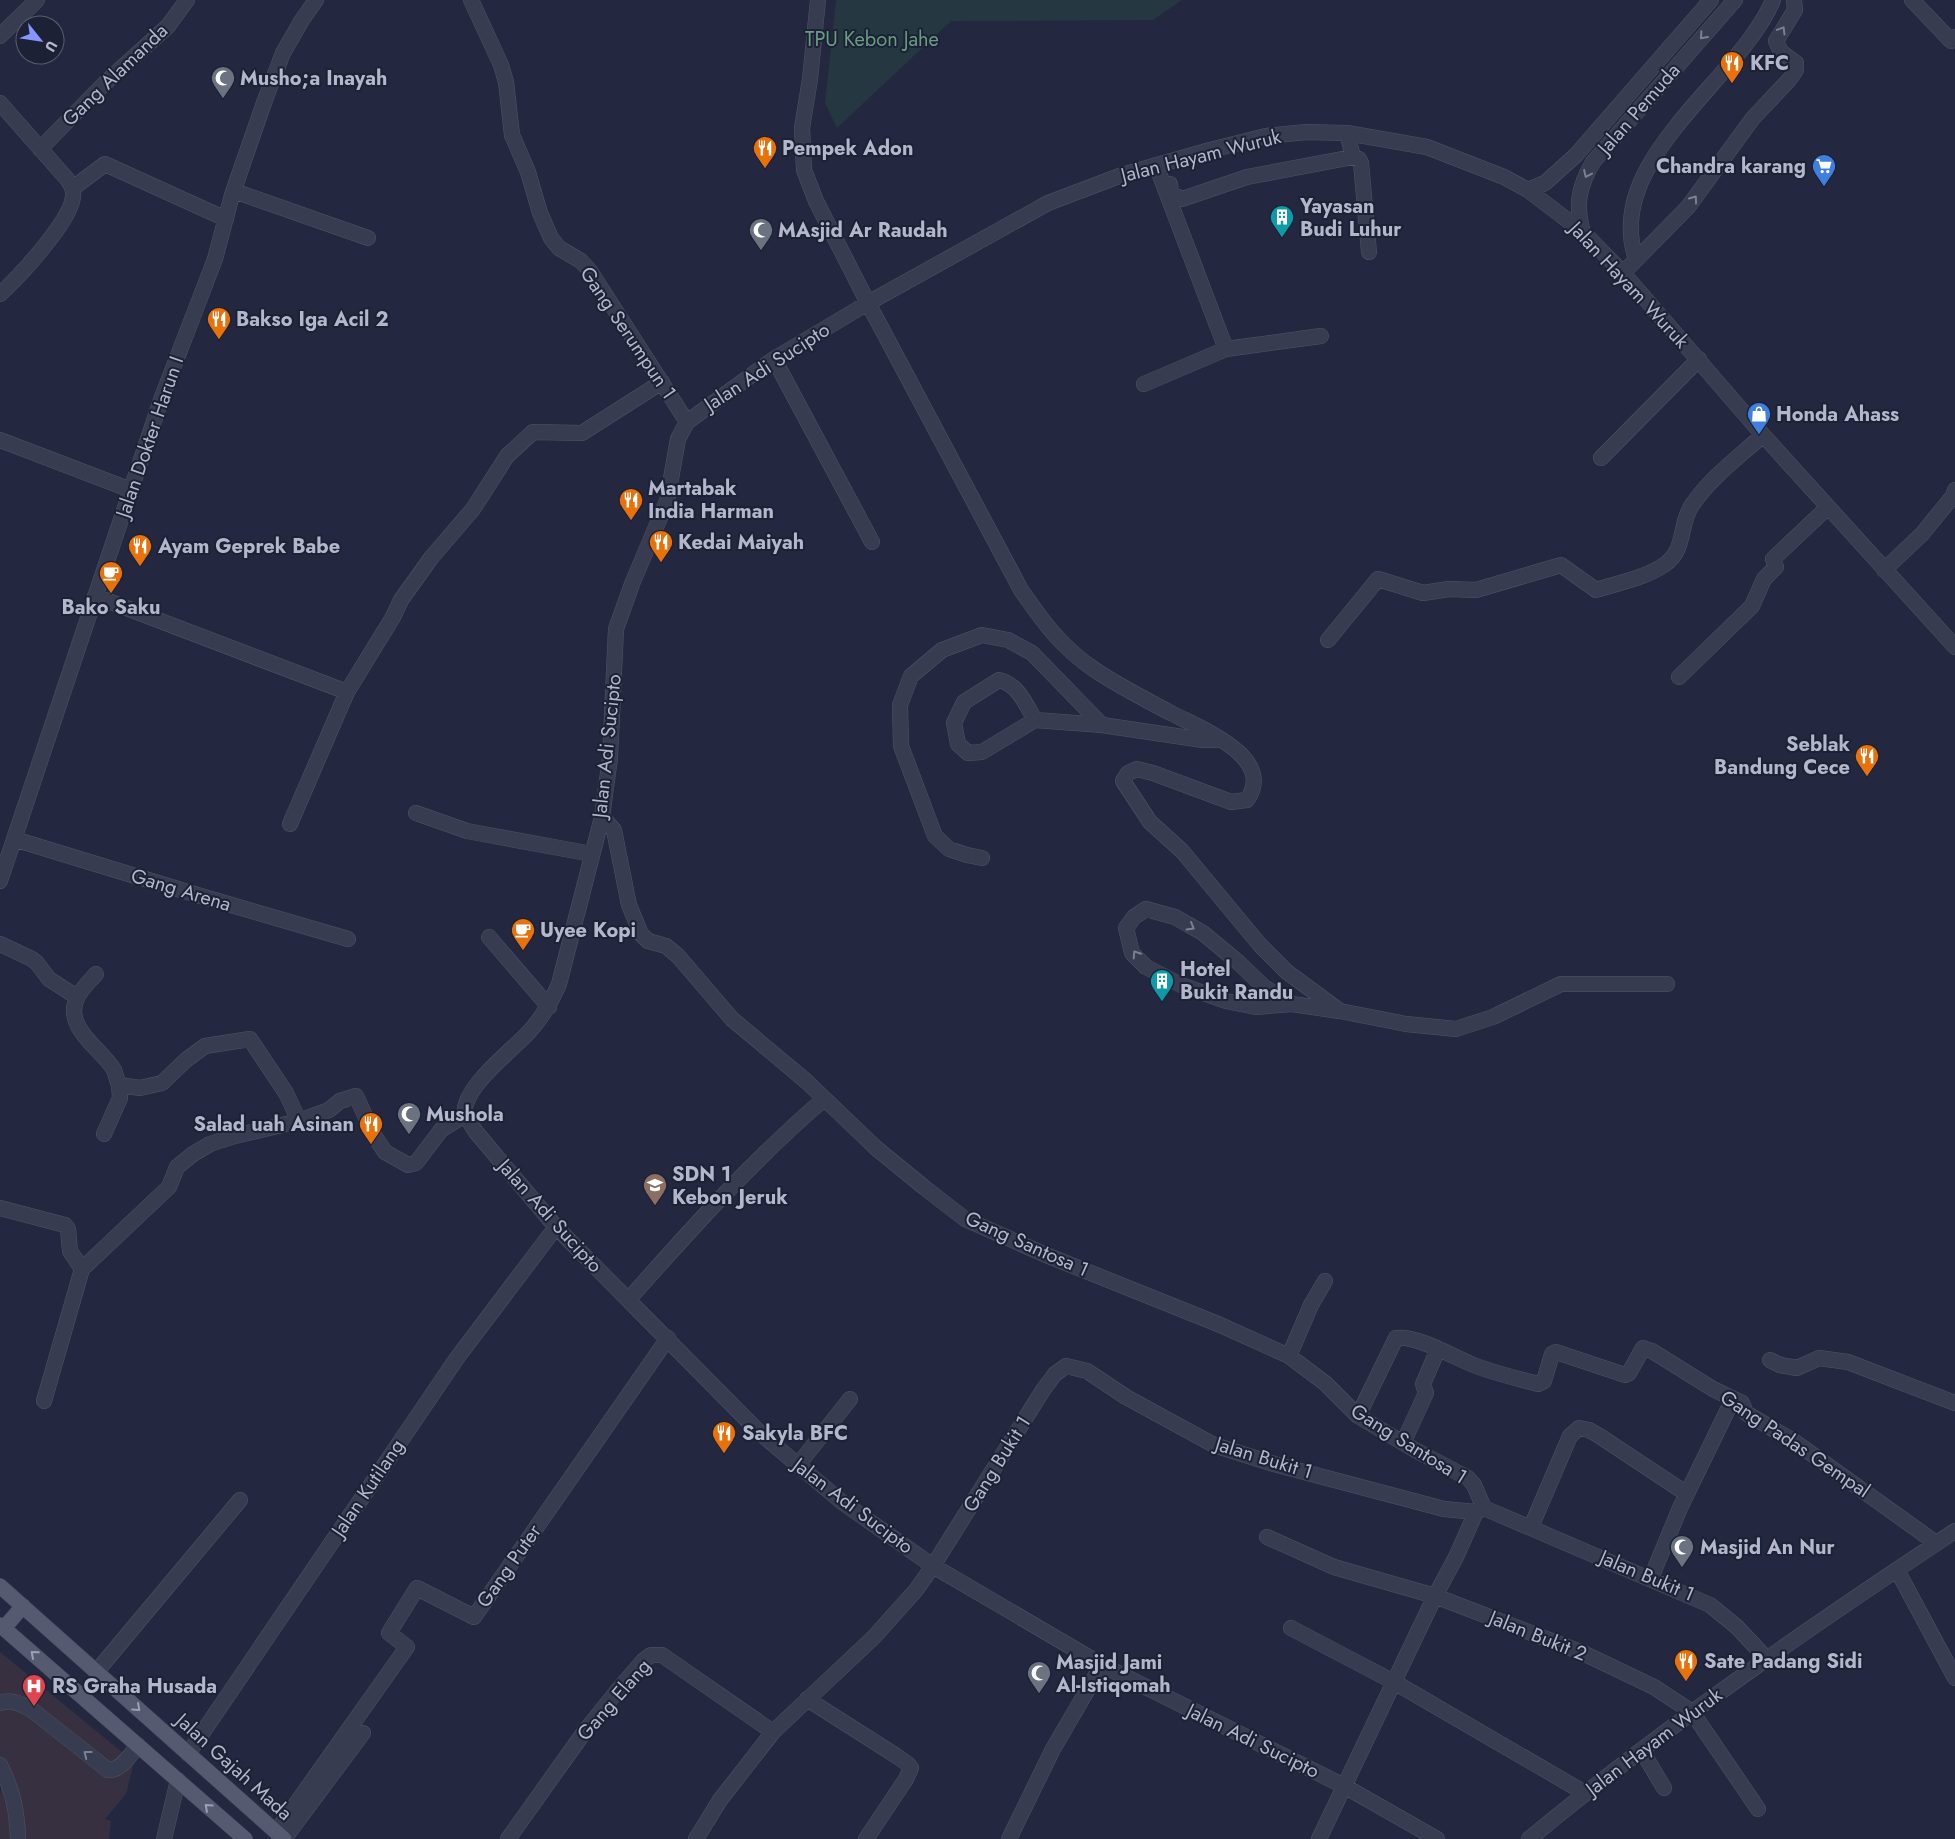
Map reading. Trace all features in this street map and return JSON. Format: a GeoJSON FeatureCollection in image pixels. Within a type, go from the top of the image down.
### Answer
{"type":"FeatureCollection","features":[{"type":"Feature","properties":{"kind":"main road","name":"Jalan Gajah Mada"},"geometry":{"type":"LineString","coordinates":[[0,1586],[281,1836]]}},
{"type":"Feature","properties":{"kind":"main road"},"geometry":{"type":"LineString","coordinates":[[23,1606],[2,1626],[245,1839]]}},
{"type":"Feature","properties":{"kind":"street"},"geometry":{"type":"LineString","coordinates":[[0,36],[37,0]]}},
{"type":"Feature","properties":{"kind":"street","name":"Gang Alamanda"},"geometry":{"type":"LineString","coordinates":[[40,149],[104,84],[168,26],[187,0]]}},
{"type":"Feature","properties":{"kind":"street","name":"Jalan Dokter Harun I"},"geometry":{"type":"LineString","coordinates":[[0,881],[162,398],[215,259],[234,191],[283,53],[316,0]]}},
{"type":"Feature","properties":{"kind":"street","name":"Gang Serumpun 1"},"geometry":{"type":"LineString","coordinates":[[471,0],[501,65],[506,82],[512,136],[528,172],[540,213],[552,238],[559,248],[581,261],[590,271],[687,422]]}},
{"type":"Feature","properties":{"kind":"street"},"geometry":{"type":"LineString","coordinates":[[818,0],[810,79],[802,128],[804,170],[816,201],[868,303],[1022,590],[1048,628],[1061,643],[1096,670],[1170,713],[1224,740],[1243,757],[1250,767],[1255,777],[1254,791],[1247,800],[1231,802],[1171,779],[1137,769],[1128,772],[1123,781],[1150,822],[1182,851],[1260,945],[1287,972],[1340,1011]]}},
{"type":"Feature","properties":{"kind":"street","name":"Jalan Pemuda"},"geometry":{"type":"LineString","coordinates":[[1528,190],[1545,182],[1576,155],[1711,0]]}},
{"type":"Feature","properties":{"kind":"street","name":"Jalan Pemuda"},"geometry":{"type":"LineString","coordinates":[[1583,232],[1578,216],[1579,198],[1585,177],[1593,162],[1735,0]]}},
{"type":"Feature","properties":{"kind":"street"},"geometry":{"type":"LineString","coordinates":[[1636,260],[1632,248],[1633,209],[1644,176],[1681,118],[1745,46],[1762,22],[1773,0]]}},
{"type":"Feature","properties":{"kind":"street"},"geometry":{"type":"LineString","coordinates":[[1623,273],[1688,207],[1753,118],[1796,70],[1796,63],[1781,52],[1776,42],[1795,10],[1794,0]]}},
{"type":"Feature","properties":{"kind":"street"},"geometry":{"type":"LineString","coordinates":[[1912,0],[1951,41],[1955,38]]}},
{"type":"Feature","properties":{"kind":"street"},"geometry":{"type":"LineString","coordinates":[[0,103],[73,188],[73,198],[67,212],[50,238],[20,276],[0,294]]}},
{"type":"Feature","properties":{"kind":"street","name":"Jalan Hayam Wuruk"},"geometry":{"type":"LineString","coordinates":[[868,303],[1048,203],[1122,174],[1266,136],[1306,132],[1348,133],[1427,147],[1504,177],[1528,190],[1583,232],[1623,273],[1763,435],[1955,647]]}},
{"type":"Feature","properties":{"kind":"street"},"geometry":{"type":"LineString","coordinates":[[1348,133],[1353,157],[1361,163],[1369,252]]}},
{"type":"Feature","properties":{"kind":"street"},"geometry":{"type":"LineString","coordinates":[[1161,164],[1172,193],[1182,199],[1247,177],[1353,157]]}},
{"type":"Feature","properties":{"kind":"street"},"geometry":{"type":"LineString","coordinates":[[73,188],[105,164],[226,219]]}},
{"type":"Feature","properties":{"kind":"street"},"geometry":{"type":"LineString","coordinates":[[1161,164],[1226,349]]}},
{"type":"Feature","properties":{"kind":"street"},"geometry":{"type":"LineString","coordinates":[[234,191],[368,238]]}},
{"type":"Feature","properties":{"kind":"street","name":"Jalan Adi Sucipto"},"geometry":{"type":"LineString","coordinates":[[868,303],[774,359],[687,422],[678,439],[667,501],[632,584],[616,629],[610,758],[602,817],[559,984],[549,1007],[530,1032],[479,1083],[466,1104],[466,1114],[476,1132],[556,1227],[760,1433],[842,1502],[933,1566],[1102,1665],[1344,1786],[1437,1839]]}},
{"type":"Feature","properties":{"kind":"street"},"geometry":{"type":"LineString","coordinates":[[1144,384],[1226,349],[1321,336]]}},
{"type":"Feature","properties":{"kind":"street"},"geometry":{"type":"LineString","coordinates":[[774,359],[872,542]]}},
{"type":"Feature","properties":{"kind":"street"},"geometry":{"type":"LineString","coordinates":[[1601,458],[1699,360]]}},
{"type":"Feature","properties":{"kind":"street"},"geometry":{"type":"LineString","coordinates":[[290,824],[347,692],[393,617],[401,600],[431,558],[473,509],[507,456],[533,432],[582,433],[662,382]]}},
{"type":"Feature","properties":{"kind":"street"},"geometry":{"type":"LineString","coordinates":[[1328,640],[1378,579],[1423,593],[1449,589],[1476,590],[1561,565],[1596,590],[1647,574],[1664,566],[1674,556],[1680,545],[1682,528],[1691,506],[1706,487],[1763,435]]}},
{"type":"Feature","properties":{"kind":"street"},"geometry":{"type":"LineString","coordinates":[[0,440],[131,490]]}},
{"type":"Feature","properties":{"kind":"street"},"geometry":{"type":"LineString","coordinates":[[1884,570],[1922,534],[1953,496],[1955,490]]}},
{"type":"Feature","properties":{"kind":"street"},"geometry":{"type":"LineString","coordinates":[[1679,676],[1752,606],[1764,579],[1776,567],[1773,559],[1828,507]]}},
{"type":"Feature","properties":{"kind":"street"},"geometry":{"type":"LineString","coordinates":[[95,596],[347,692]]}},
{"type":"Feature","properties":{"kind":"street"},"geometry":{"type":"LineString","coordinates":[[982,858],[949,849],[935,836],[901,746],[900,705],[911,676],[942,650],[982,636],[1008,640],[1032,653],[1102,725]]}},
{"type":"Feature","properties":{"kind":"street"},"geometry":{"type":"LineString","coordinates":[[1034,720],[1017,691],[1010,684],[999,680],[964,702],[954,723],[958,744],[968,754],[982,752],[1034,720],[1102,725],[1203,740],[1224,740]]}},
{"type":"Feature","properties":{"kind":"street"},"geometry":{"type":"LineString","coordinates":[[416,813],[467,831],[592,854]]}},
{"type":"Feature","properties":{"kind":"street","name":"Gang Santosa 1"},"geometry":{"type":"LineString","coordinates":[[602,817],[614,830],[629,905],[641,934],[648,941],[666,946],[678,956],[732,1019],[806,1081],[876,1148],[966,1219],[1046,1255],[1218,1324],[1290,1356],[1325,1383],[1358,1416],[1468,1478],[1474,1485],[1480,1510]]}},
{"type":"Feature","properties":{"kind":"street","name":"Gang Arena"},"geometry":{"type":"LineString","coordinates":[[14,839],[348,939]]}},
{"type":"Feature","properties":{"kind":"street"},"geometry":{"type":"LineString","coordinates":[[1292,1004],[1264,987],[1203,933],[1175,917],[1146,909],[1134,917],[1126,928],[1132,953],[1146,967],[1181,985],[1226,1001],[1256,1007],[1292,1004],[1406,1024],[1456,1029],[1493,1017],[1561,984],[1667,984]]}},
{"type":"Feature","properties":{"kind":"street"},"geometry":{"type":"LineString","coordinates":[[489,937],[549,1007]]}},
{"type":"Feature","properties":{"kind":"street"},"geometry":{"type":"LineString","coordinates":[[0,944],[32,959],[48,979],[77,997]]}},
{"type":"Feature","properties":{"kind":"street"},"geometry":{"type":"LineString","coordinates":[[96,974],[77,997],[74,1008],[77,1023],[83,1035],[114,1070],[119,1085],[120,1098],[104,1134]]}},
{"type":"Feature","properties":{"kind":"street"},"geometry":{"type":"LineString","coordinates":[[119,1085],[140,1088],[162,1083],[186,1060],[205,1046],[250,1039],[286,1093],[299,1121]]}},
{"type":"Feature","properties":{"kind":"street"},"geometry":{"type":"LineString","coordinates":[[44,1401],[82,1268],[169,1187],[177,1167],[193,1154],[210,1144],[234,1136],[299,1121],[329,1110],[340,1101],[356,1096],[375,1137],[385,1152],[408,1166],[416,1163],[441,1130],[466,1114]]}},
{"type":"Feature","properties":{"kind":"street"},"geometry":{"type":"LineString","coordinates":[[629,1299],[724,1193],[789,1129],[824,1099]]}},
{"type":"Feature","properties":{"kind":"street"},"geometry":{"type":"LineString","coordinates":[[0,1208],[65,1224],[68,1229],[70,1251],[82,1268]]}},
{"type":"Feature","properties":{"kind":"street","name":"Jalan Kutilang"},"geometry":{"type":"LineString","coordinates":[[188,1754],[457,1358],[556,1227]]}},
{"type":"Feature","properties":{"kind":"street"},"geometry":{"type":"LineString","coordinates":[[1290,1356],[1311,1305],[1325,1281]]}},
{"type":"Feature","properties":{"kind":"street","name":"Gang Puter"},"geometry":{"type":"LineString","coordinates":[[281,1836],[406,1647],[389,1634],[417,1588],[474,1616],[668,1338]]}},
{"type":"Feature","properties":{"kind":"street","name":"Gang Padas Gempal"},"geometry":{"type":"LineString","coordinates":[[1358,1416],[1396,1338],[1409,1339],[1472,1364],[1538,1384],[1544,1382],[1552,1354],[1556,1352],[1625,1375],[1629,1373],[1643,1348],[1652,1351],[1713,1389],[1742,1403],[1746,1413],[1795,1442],[1936,1543]]}},
{"type":"Feature","properties":{"kind":"street"},"geometry":{"type":"LineString","coordinates":[[1403,1443],[1426,1393],[1423,1384],[1438,1349]]}},
{"type":"Feature","properties":{"kind":"street"},"geometry":{"type":"LineString","coordinates":[[1770,1360],[1780,1365],[1798,1368],[1820,1358],[1848,1362],[1955,1403]]}},
{"type":"Feature","properties":{"kind":"street","name":"Jalan Bukit 1"},"geometry":{"type":"LineString","coordinates":[[1066,1366],[1087,1371],[1126,1397],[1214,1445],[1274,1464],[1444,1509],[1480,1510],[1531,1527],[1710,1604],[1737,1627],[1766,1658]]}},
{"type":"Feature","properties":{"kind":"street","name":"Gang Bukit 1"},"geometry":{"type":"LineString","coordinates":[[696,1839],[720,1800],[773,1732],[874,1637],[916,1590],[1043,1390],[1055,1374],[1066,1366]]}},
{"type":"Feature","properties":{"kind":"street"},"geometry":{"type":"LineString","coordinates":[[798,1465],[850,1399]]}},
{"type":"Feature","properties":{"kind":"street"},"geometry":{"type":"LineString","coordinates":[[1651,1578],[1687,1494],[1734,1399]]}},
{"type":"Feature","properties":{"kind":"street"},"geometry":{"type":"LineString","coordinates":[[1531,1527],[1570,1436],[1579,1428],[1589,1430],[1687,1494]]}},
{"type":"Feature","properties":{"kind":"street"},"geometry":{"type":"LineString","coordinates":[[97,1671],[240,1500]]}},
{"type":"Feature","properties":{"kind":"street"},"geometry":{"type":"LineString","coordinates":[[1319,1839],[1436,1596],[1480,1510]]}},
{"type":"Feature","properties":{"kind":"street","name":"Jalan Hayam Wuruk"},"geometry":{"type":"LineString","coordinates":[[1530,1839],[1585,1793],[1766,1658],[1955,1531]]}},
{"type":"Feature","properties":{"kind":"street","name":"Jalan Bukit 2"},"geometry":{"type":"LineString","coordinates":[[1267,1537],[1334,1567],[1436,1596],[1583,1653],[1654,1687],[1692,1712],[1758,1809]]}},
{"type":"Feature","properties":{"kind":"street"},"geometry":{"type":"LineString","coordinates":[[1897,1570],[1955,1678]]}},
{"type":"Feature","properties":{"kind":"street"},"geometry":{"type":"LineString","coordinates":[[1291,1628],[1394,1682],[1585,1793]]}},
{"type":"Feature","properties":{"kind":"street","name":"Gang Elang"},"geometry":{"type":"LineString","coordinates":[[508,1839],[585,1731],[643,1661],[651,1655],[662,1655],[773,1732]]}},
{"type":"Feature","properties":{"kind":"street"},"geometry":{"type":"LineString","coordinates":[[1015,1837],[1054,1749],[1102,1665]]}},
{"type":"Feature","properties":{"kind":"street"},"geometry":{"type":"LineString","coordinates":[[807,1699],[908,1764],[911,1768],[906,1780],[866,1839]]}},
{"type":"Feature","properties":{"kind":"street"},"geometry":{"type":"LineString","coordinates":[[0,1703],[6,1701],[19,1703],[32,1710],[108,1770],[121,1766],[138,1745]]}},
{"type":"Feature","properties":{"kind":"street"},"geometry":{"type":"LineString","coordinates":[[281,1836],[363,1733]]}},
{"type":"Feature","properties":{"kind":"street"},"geometry":{"type":"LineString","coordinates":[[1642,1751],[1664,1788]]}},
{"type":"Feature","properties":{"kind":"street"},"geometry":{"type":"LineString","coordinates":[[0,1765],[7,1779],[17,1812],[18,1839]]}},
{"type":"Feature","properties":{"kind":"street"},"geometry":{"type":"LineString","coordinates":[[164,1839],[178,1780]]}},
{"type":"Feature","properties":{"kind":"shaded area","name":"RS Graha Husada"},"geometry":{"type":"Polygon","coordinates":[[[0,1652],[134,1762],[126,1794],[105,1819],[111,1821],[109,1839],[0,1839],[0,1795],[3,1778],[0,1778],[0,1652]]]}},
{"type":"Feature","properties":{"kind":"green space","name":"TPU Kebon Jahe"},"geometry":{"type":"Polygon","coordinates":[[[836,0],[1182,0],[1153,20],[951,21],[837,128],[825,103],[836,0]]]}},
{"type":"Feature","properties":{"kind":"place","name":"KFC"},"geometry":{"type":"Point","coordinates":[1732,84]}},
{"type":"Feature","properties":{"kind":"place","name":"Musho;a Inayah"},"geometry":{"type":"Point","coordinates":[223,99]}},
{"type":"Feature","properties":{"kind":"place","name":"Pempek Adon"},"geometry":{"type":"Point","coordinates":[765,169]}},
{"type":"Feature","properties":{"kind":"place","name":"Chandra karang"},"geometry":{"type":"Point","coordinates":[1824,187]}},
{"type":"Feature","properties":{"kind":"place","name":"Yayasan Budi Luhur"},"geometry":{"type":"Point","coordinates":[1282,238]}},
{"type":"Feature","properties":{"kind":"place","name":"MAsjid Ar Raudah"},"geometry":{"type":"Point","coordinates":[761,251]}},
{"type":"Feature","properties":{"kind":"place","name":"Bakso Iga Acil 2"},"geometry":{"type":"Point","coordinates":[219,340]}},
{"type":"Feature","properties":{"kind":"place","name":"Honda Ahass"},"geometry":{"type":"Point","coordinates":[1759,435]}},
{"type":"Feature","properties":{"kind":"place","name":"Martabak India Harman"},"geometry":{"type":"Point","coordinates":[631,521]}},
{"type":"Feature","properties":{"kind":"place","name":"Kedai Maiyah"},"geometry":{"type":"Point","coordinates":[661,563]}},
{"type":"Feature","properties":{"kind":"place","name":"Ayam Geprek Babe"},"geometry":{"type":"Point","coordinates":[140,567]}},
{"type":"Feature","properties":{"kind":"place","name":"Bako Saku"},"geometry":{"type":"Point","coordinates":[111,594]}},
{"type":"Feature","properties":{"kind":"place","name":"Seblak Bandung Cece"},"geometry":{"type":"Point","coordinates":[1867,777]}},
{"type":"Feature","properties":{"kind":"place","name":"Uyee Kopi"},"geometry":{"type":"Point","coordinates":[523,951]}},
{"type":"Feature","properties":{"kind":"place","name":"Hotel Bukit Randu"},"geometry":{"type":"Point","coordinates":[1162,1002]}},
{"type":"Feature","properties":{"kind":"place","name":"Mushola"},"geometry":{"type":"Point","coordinates":[409,1135]}},
{"type":"Feature","properties":{"kind":"place","name":"Salad uah Asinan"},"geometry":{"type":"Point","coordinates":[371,1145]}},
{"type":"Feature","properties":{"kind":"place","name":"SDN 1 Kebon Jeruk"},"geometry":{"type":"Point","coordinates":[655,1206]}},
{"type":"Feature","properties":{"kind":"place","name":"Sakyla BFC"},"geometry":{"type":"Point","coordinates":[724,1454]}},
{"type":"Feature","properties":{"kind":"place","name":"Masjid An Nur"},"geometry":{"type":"Point","coordinates":[1682,1568]}},
{"type":"Feature","properties":{"kind":"place","name":"Sate Padang Sidi"},"geometry":{"type":"Point","coordinates":[1686,1682]}},
{"type":"Feature","properties":{"kind":"place","name":"Masjid Jami Al-Istiqomah"},"geometry":{"type":"Point","coordinates":[1039,1694]}},
{"type":"Feature","properties":{"kind":"place","name":"RS Graha Husada"},"geometry":{"type":"Point","coordinates":[34,1707]}}]}
